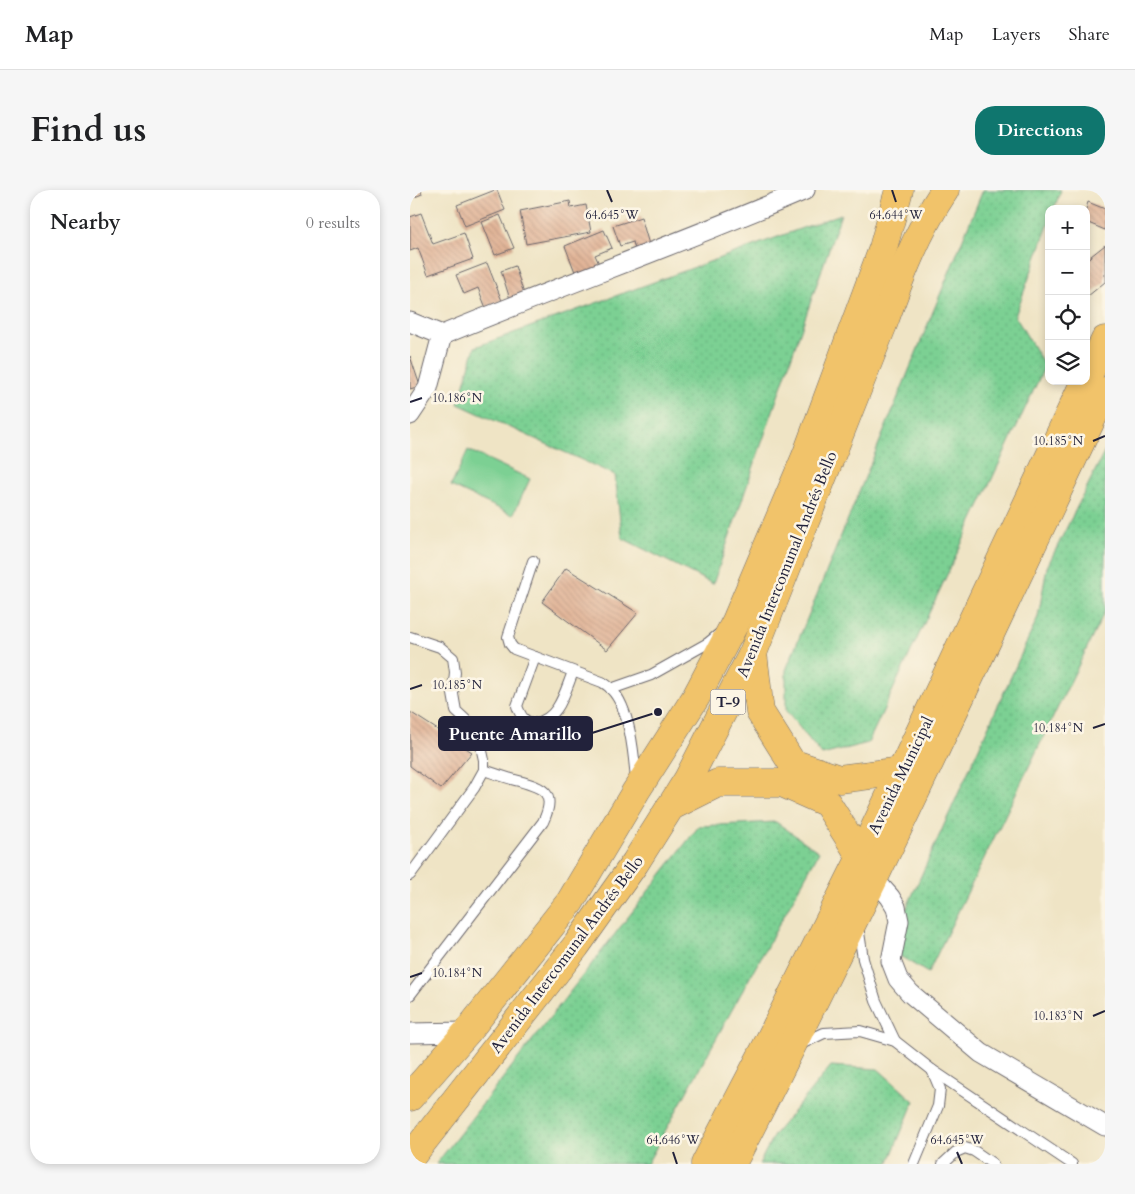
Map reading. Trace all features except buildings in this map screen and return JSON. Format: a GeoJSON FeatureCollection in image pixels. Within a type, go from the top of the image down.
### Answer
{"type":"FeatureCollection","features":[{"type":"Feature","properties":{"kind":"highway","name":"Avenida Intercomunal Andrés Bello"},"geometry":{"type":"LineString","coordinates":[[410,1097],[467,1032],[570,902],[636,791],[696,697],[736,622],[809,446],[883,248],[898,190]]}},
{"type":"Feature","properties":{"kind":"highway","name":"Avenida Intercomunal Andrés Bello"},"geometry":{"type":"LineString","coordinates":[[410,1158],[576,946],[634,864],[688,779],[753,653],[902,273],[945,190]]}},
{"type":"Feature","properties":{"kind":"highway","name":"Avenida Municipal"},"geometry":{"type":"LineString","coordinates":[[1090,372],[1105,340]]}},
{"type":"Feature","properties":{"kind":"highway","name":"Avenida Municipal"},"geometry":{"type":"LineString","coordinates":[[732,1164],[857,915],[868,868],[902,771],[1084,385]]}},
{"type":"Feature","properties":{"kind":"highway","name":"Avenida Municipal"},"geometry":{"type":"LineString","coordinates":[[704,1164],[766,1047],[868,868],[1105,392]]}},
{"type":"Feature","properties":{"kind":"highway"},"geometry":{"type":"LineString","coordinates":[[753,653],[760,712],[792,763],[839,779],[902,771]]}},
{"type":"Feature","properties":{"kind":"highway"},"geometry":{"type":"LineString","coordinates":[[670,807],[718,783],[782,783],[827,803],[868,868]]}},
{"type":"Feature","properties":{"kind":"street"},"geometry":{"type":"LineString","coordinates":[[410,322],[442,335],[521,302],[729,222],[805,190]]}},
{"type":"Feature","properties":{"kind":"street"},"geometry":{"type":"LineString","coordinates":[[410,415],[428,388],[442,335]]}},
{"type":"Feature","properties":{"kind":"street"},"geometry":{"type":"LineString","coordinates":[[868,868],[896,908],[900,921],[891,961],[898,979],[910,994],[981,1053],[1105,1126]]}},
{"type":"Feature","properties":{"kind":"street"},"geometry":{"type":"LineString","coordinates":[[410,1033],[467,1032]]}},
{"type":"Feature","properties":{"kind":"lane"},"geometry":{"type":"LineString","coordinates":[[533,561],[508,637],[510,644],[514,649],[602,682],[612,689],[627,720],[634,757],[636,791]]}},
{"type":"Feature","properties":{"kind":"lane"},"geometry":{"type":"LineString","coordinates":[[612,689],[651,675],[708,643],[736,622]]}},
{"type":"Feature","properties":{"kind":"lane"},"geometry":{"type":"LineString","coordinates":[[410,637],[440,648],[453,658],[455,672],[453,694],[456,711],[469,723],[480,742],[484,760],[484,770],[474,788],[410,875]]}},
{"type":"Feature","properties":{"kind":"lane"},"geometry":{"type":"LineString","coordinates":[[535,657],[517,706],[524,720],[531,723],[542,722],[555,712],[574,672]]}},
{"type":"Feature","properties":{"kind":"lane"},"geometry":{"type":"LineString","coordinates":[[410,995],[544,822],[549,810],[547,794],[540,787],[484,770]]}},
{"type":"Feature","properties":{"kind":"lane"},"geometry":{"type":"LineString","coordinates":[[857,915],[866,967],[876,1001],[895,1041]]}},
{"type":"Feature","properties":{"kind":"lane"},"geometry":{"type":"LineString","coordinates":[[791,1049],[824,1033],[860,1031],[895,1041],[932,1070],[1072,1164]]}},
{"type":"Feature","properties":{"kind":"lane"},"geometry":{"type":"LineString","coordinates":[[914,1164],[938,1106],[940,1089],[932,1070]]}},
{"type":"Feature","properties":{"kind":"lane"},"geometry":{"type":"LineString","coordinates":[[943,1164],[956,1152],[965,1148],[974,1151],[993,1164]]}},
{"type":"Feature","properties":{"kind":"green space"},"geometry":{"type":"Polygon","coordinates":[[[983,190],[1061,190],[1055,205],[1045,205],[1045,234],[1015,316],[1045,366],[868,743],[822,755],[786,711],[786,670],[983,190]]]}},
{"type":"Feature","properties":{"kind":"green space"},"geometry":{"type":"Polygon","coordinates":[[[841,214],[713,584],[622,538],[615,475],[458,404],[475,347],[841,214]]]}},
{"type":"Feature","properties":{"kind":"green space"},"geometry":{"type":"Polygon","coordinates":[[[468,450],[530,479],[513,515],[451,486],[468,450]]]}},
{"type":"Feature","properties":{"kind":"green space"},"geometry":{"type":"Polygon","coordinates":[[[1105,451],[1105,611],[928,973],[888,949],[1038,617],[1047,567],[1105,451]]]}},
{"type":"Feature","properties":{"kind":"green space"},"geometry":{"type":"Polygon","coordinates":[[[776,822],[819,852],[647,1164],[436,1164],[699,826],[776,822]]]}},
{"type":"Feature","properties":{"kind":"green space"},"geometry":{"type":"Polygon","coordinates":[[[831,1066],[878,1069],[914,1101],[888,1164],[759,1164],[774,1135],[831,1066]]]}},
{"type":"Feature","properties":{"kind":"place","name":"Puente Amarillo"},"geometry":{"type":"Point","coordinates":[658,712]}}]}
